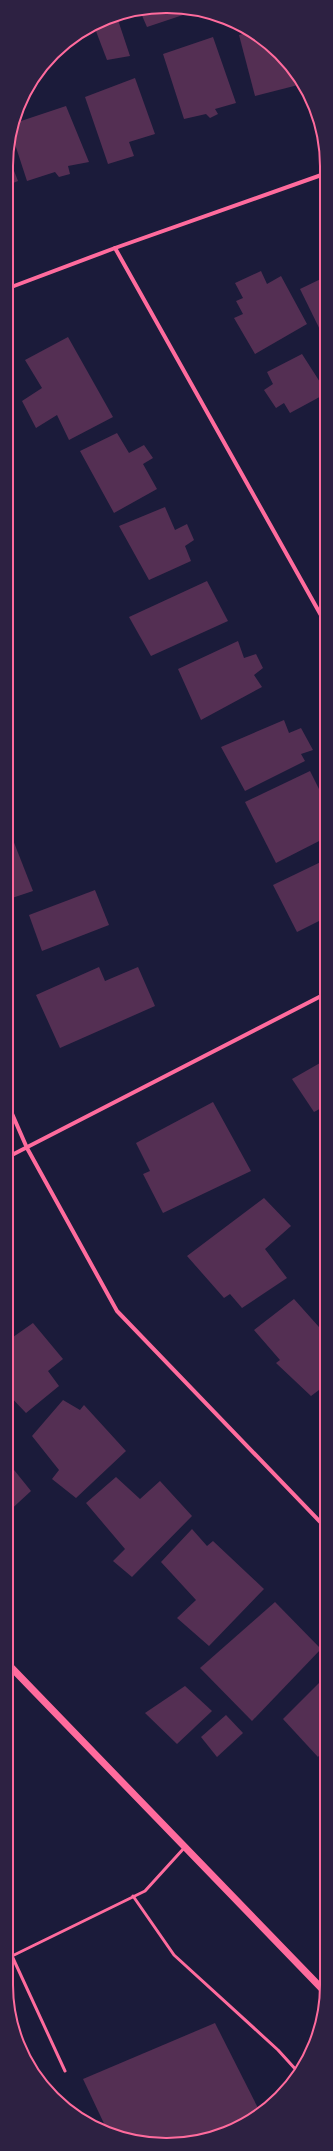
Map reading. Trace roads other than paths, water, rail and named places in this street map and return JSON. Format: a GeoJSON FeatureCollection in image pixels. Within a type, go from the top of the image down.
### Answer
{"type":"FeatureCollection","features":[{"type":"Feature","properties":{"kind":"street"},"geometry":{"type":"LineString","coordinates":[[13,287],[115,248],[320,175]]}},
{"type":"Feature","properties":{"kind":"street"},"geometry":{"type":"LineString","coordinates":[[115,248],[320,614]]}},
{"type":"Feature","properties":{"kind":"street"},"geometry":{"type":"LineString","coordinates":[[13,1155],[320,998]]}},
{"type":"Feature","properties":{"kind":"street"},"geometry":{"type":"LineString","coordinates":[[13,1116],[27,1148],[117,1311],[320,1522]]}},
{"type":"Feature","properties":{"kind":"street"},"geometry":{"type":"LineString","coordinates":[[13,1669],[320,1987]]}},
{"type":"Feature","properties":{"kind":"lane"},"geometry":{"type":"LineString","coordinates":[[13,1956],[145,1891],[185,1847]]}},
{"type":"Feature","properties":{"kind":"lane"},"geometry":{"type":"LineString","coordinates":[[133,1896],[174,1955],[278,2050],[295,2069]]}},
{"type":"Feature","properties":{"kind":"lane"},"geometry":{"type":"LineString","coordinates":[[13,1958],[65,2071]]}}]}
